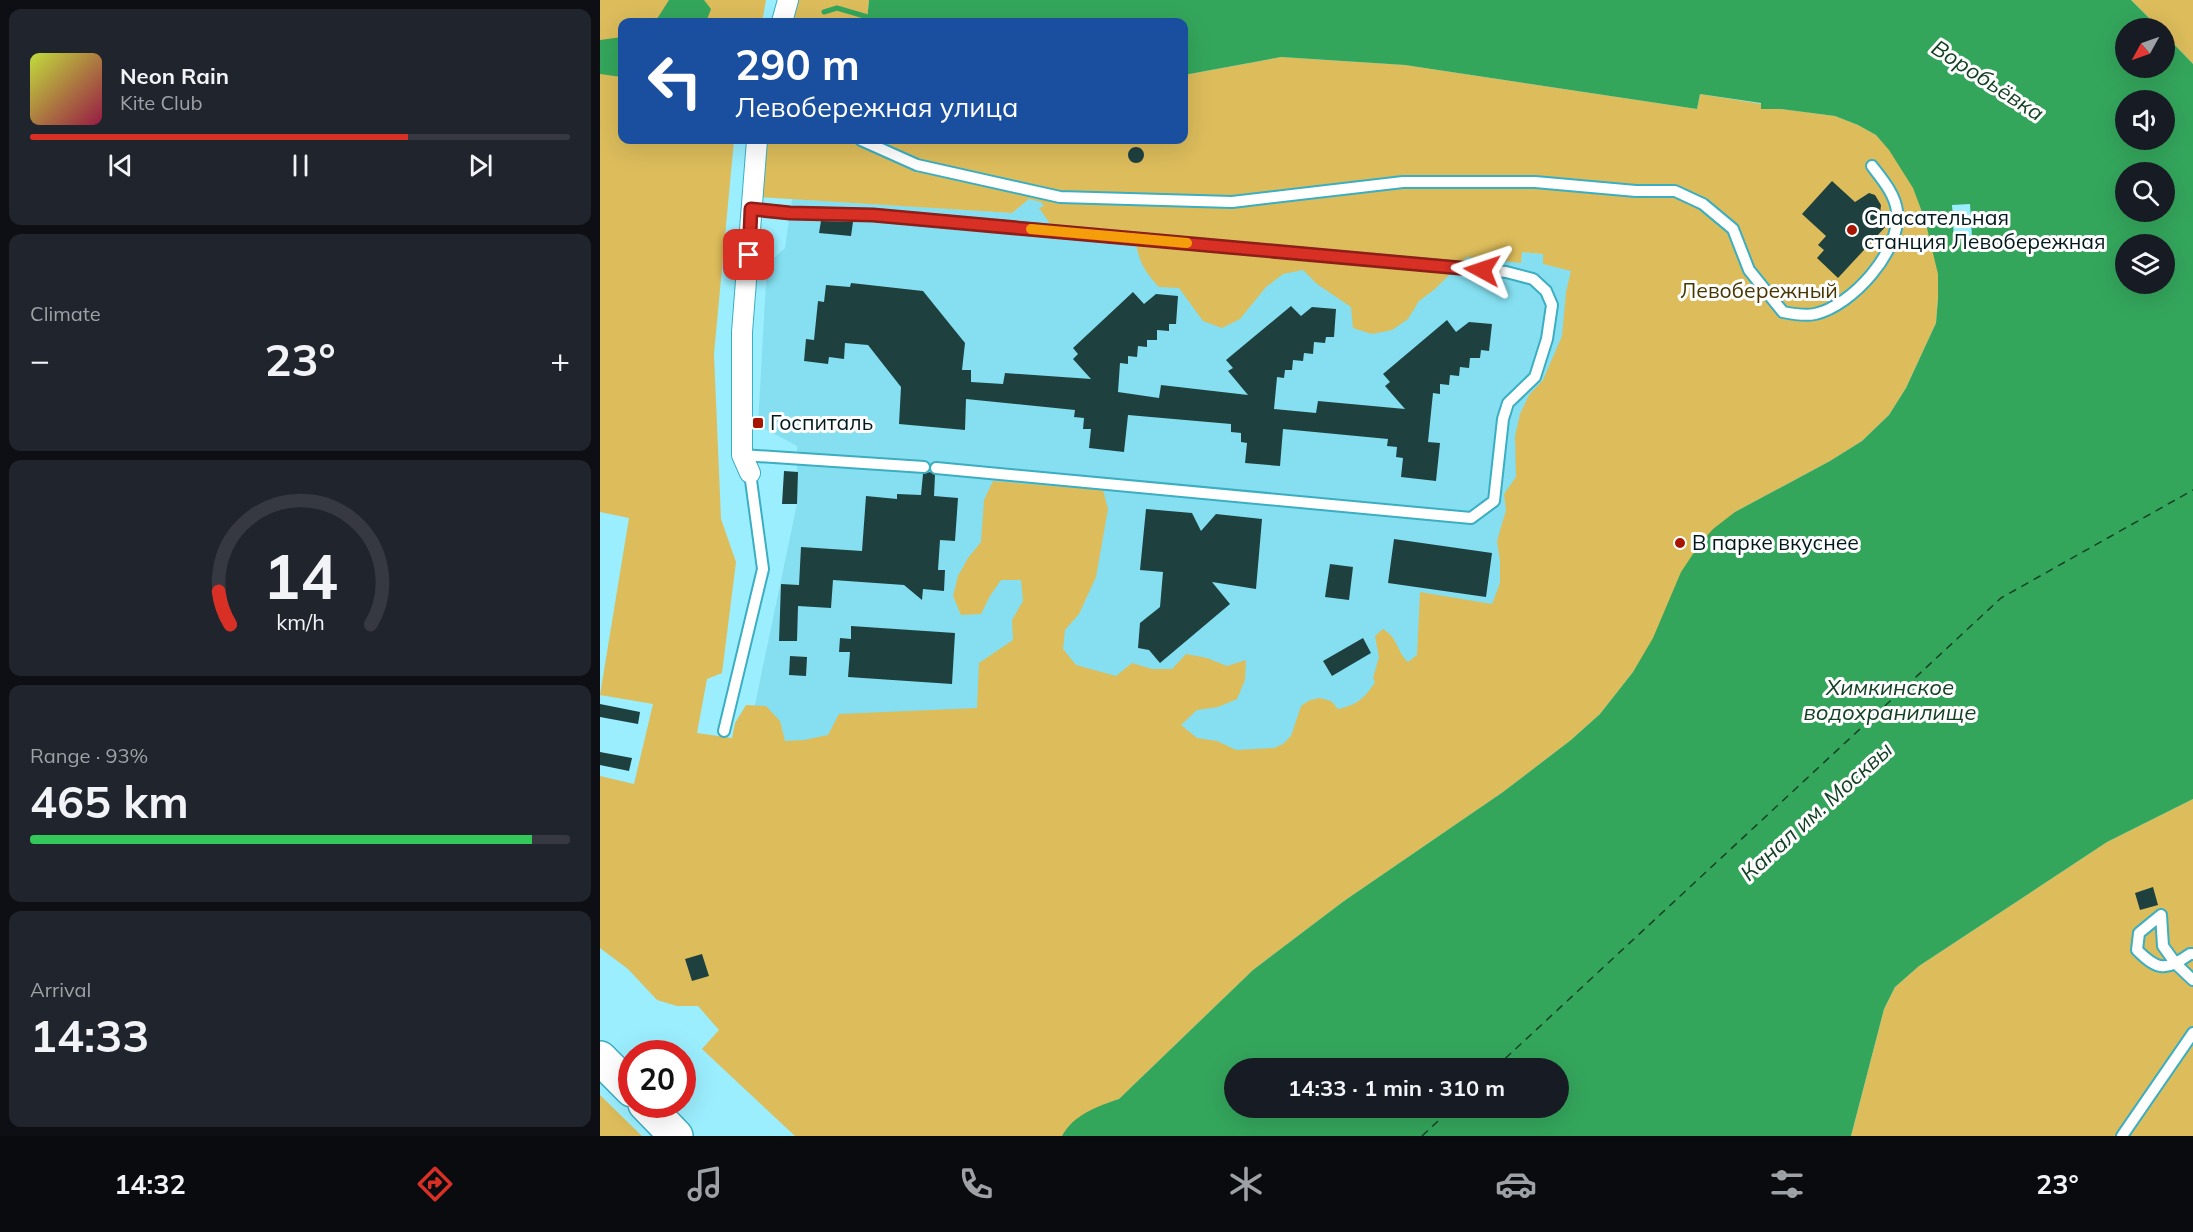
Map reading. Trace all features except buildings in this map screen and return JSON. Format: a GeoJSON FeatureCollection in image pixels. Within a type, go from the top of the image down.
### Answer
{"type":"FeatureCollection","features":[{"type":"Feature","properties":{"kind":"highway"},"geometry":{"type":"LineString","coordinates":[[600,1058],[618,1076]]}},
{"type":"Feature","properties":{"kind":"highway"},"geometry":{"type":"LineString","coordinates":[[659,1118],[676,1136]]}},
{"type":"Feature","properties":{"kind":"street"},"geometry":{"type":"LineString","coordinates":[[783,18],[788,0]]}},
{"type":"Feature","properties":{"kind":"street"},"geometry":{"type":"LineString","coordinates":[[746,464],[742,332],[757,144]]}},
{"type":"Feature","properties":{"kind":"lane"},"geometry":{"type":"LineString","coordinates":[[870,144],[917,165],[1060,197],[1232,202],[1403,182],[1535,182],[1636,191],[1675,191],[1703,204],[1733,229],[1749,270],[1783,312],[1814,315],[1831,309],[1855,293],[1879,264],[1894,240],[1897,211],[1890,190],[1872,166]]}},
{"type":"Feature","properties":{"kind":"lane"},"geometry":{"type":"LineString","coordinates":[[751,209],[790,213],[873,215],[1506,272],[1533,279],[1546,291],[1552,305],[1546,339],[1535,377],[1508,403],[1503,419],[1494,501],[1471,518],[936,468]]}},
{"type":"Feature","properties":{"kind":"lane"},"geometry":{"type":"LineString","coordinates":[[724,731],[763,569],[746,464],[924,467]]}},
{"type":"Feature","properties":{"kind":"lane"},"geometry":{"type":"LineString","coordinates":[[2193,954],[2176,964],[2165,967],[2151,964],[2138,950],[2139,933],[2161,915],[2163,946],[2176,964],[2193,980]]}},
{"type":"Feature","properties":{"kind":"lane"},"geometry":{"type":"LineString","coordinates":[[2122,1136],[2193,1033]]}},
{"type":"Feature","properties":{"kind":"shaded area"},"geometry":{"type":"Polygon","coordinates":[[[792,199],[1012,213],[1029,199],[1521,262],[1522,252],[1544,254],[1543,264],[1585,273],[1523,633],[970,1030],[754,709],[797,504],[797,446],[758,425],[767,264],[785,248],[792,199]]]}},
{"type":"Feature","properties":{"kind":"green space","name":"Левобережный"},"geometry":{"type":"Polygon","coordinates":[[[600,0],[766,0],[763,18],[618,18],[618,144],[734,144],[714,354],[721,519],[736,562],[722,673],[707,679],[697,733],[732,738],[735,723],[746,705],[766,706],[780,721],[785,741],[828,735],[839,714],[977,708],[979,663],[1013,640],[1012,620],[1023,601],[1021,580],[1001,580],[981,614],[961,615],[953,596],[958,576],[968,558],[981,542],[984,500],[993,481],[1103,490],[1108,509],[1096,577],[1079,614],[1065,630],[1063,649],[1076,665],[1116,676],[1132,663],[1152,669],[1172,669],[1186,654],[1207,658],[1227,666],[1246,660],[1245,680],[1237,699],[1218,707],[1197,710],[1181,725],[1197,738],[1217,741],[1236,750],[1274,748],[1283,744],[1291,736],[1301,706],[1310,700],[1320,698],[1331,701],[1338,709],[1355,703],[1368,692],[1375,682],[1373,678],[1379,657],[1375,636],[1383,629],[1392,637],[1408,662],[1417,655],[1420,592],[1492,604],[1500,583],[1497,541],[1506,510],[1504,494],[1516,477],[1515,436],[1520,414],[1529,395],[1543,380],[1562,336],[1566,292],[1571,271],[1543,264],[1543,254],[1522,252],[1521,263],[1467,257],[1435,289],[1419,301],[1408,319],[1392,330],[1372,334],[1353,328],[1351,307],[1317,284],[1303,270],[1283,274],[1266,287],[1240,319],[1222,328],[1203,321],[1179,288],[1159,287],[1141,262],[1134,232],[1051,225],[1039,208],[1044,206],[1041,202],[1029,199],[1012,213],[760,197],[767,144],[1188,144],[1188,74],[1281,57],[1405,65],[1697,109],[1700,94],[1762,104],[1761,109],[1781,109],[1835,116],[1876,135],[1889,149],[1913,187],[1925,220],[1939,274],[1936,323],[1906,388],[1889,415],[1862,441],[1830,461],[1735,512],[1633,672],[1600,714],[1571,740],[1503,792],[1344,901],[1253,970],[1119,1099],[1080,1117],[1062,1136],[795,1136],[702,1049],[719,1030],[698,1006],[677,1006],[657,1000],[628,969],[600,948],[600,776],[634,784],[653,704],[600,695],[629,518],[600,512],[600,0]]]}},
{"type":"Feature","properties":{"kind":"green space"},"geometry":{"type":"Polygon","coordinates":[[[795,0],[869,0],[867,18],[790,18],[795,0]]]}},
{"type":"Feature","properties":{"kind":"green space"},"geometry":{"type":"Polygon","coordinates":[[[2131,0],[2193,0],[2193,64],[2175,45],[2175,18],[2149,18],[2131,0]]]}},
{"type":"Feature","properties":{"kind":"green space"},"geometry":{"type":"Polygon","coordinates":[[[2193,799],[2193,1136],[1851,1136],[1884,1009],[1895,987],[1919,966],[2107,842],[2193,799]]]}},
{"type":"Feature","properties":{"kind":"green space"},"geometry":{"type":"Polygon","coordinates":[[[600,1095],[618,1113],[618,1118],[624,1118],[642,1136],[600,1136],[600,1095]]]}},
{"type":"Feature","properties":{"kind":"water"},"geometry":{"type":"Polygon","coordinates":[[[669,0],[704,0],[711,9],[708,18],[658,18],[669,0]]]}},
{"type":"Feature","properties":{"kind":"water","name":"Химкинское водохранилище"},"geometry":{"type":"Polygon","coordinates":[[[869,0],[2131,0],[2149,18],[2115,18],[2115,78],[2175,78],[2175,45],[2193,64],[2193,799],[2107,842],[1919,966],[1895,987],[1884,1009],[1851,1136],[1062,1136],[1079,1117],[1119,1099],[1253,970],[1344,901],[1503,792],[1571,740],[1600,714],[1633,672],[1653,638],[1681,572],[1699,545],[1713,529],[1735,512],[1830,461],[1862,441],[1889,415],[1906,388],[1936,323],[1938,274],[1925,220],[1913,188],[1889,150],[1876,135],[1858,125],[1835,116],[1781,109],[1761,109],[1761,103],[1700,94],[1697,109],[1405,65],[1281,57],[1188,74],[1188,18],[867,18],[869,0]]]}},
{"type":"Feature","properties":{"kind":"water"},"geometry":{"type":"Polygon","coordinates":[[[618,38],[618,76],[600,74],[600,40],[618,38]]]}},
{"type":"Feature","properties":{"kind":"pier"},"geometry":{"type":"Polygon","coordinates":[[[1970,204],[1972,237],[1954,237],[1953,224],[1925,226],[1925,220],[1953,218],[1952,205],[1970,204]]]}},
{"type":"Feature","properties":{"kind":"waterway","name":"Воробьёвка"},"geometry":{"type":"LineString","coordinates":[[824,12],[837,8],[871,18]]}},
{"type":"Feature","properties":{"kind":"ferry route"},"geometry":{"type":"LineString","coordinates":[[1506,1058],[2001,598],[2193,490]]}},
{"type":"Feature","properties":{"kind":"ferry route"},"geometry":{"type":"LineString","coordinates":[[1422,1136],[1441,1118]]}},
{"type":"Feature","properties":{"kind":"slow traffic"},"geometry":{"type":"LineString","coordinates":[[1031,229],[1187,243]]}},
{"type":"Feature","properties":{"kind":"place","name":"Спасательная станция Левобережная"},"geometry":{"type":"Point","coordinates":[1852,230]}},
{"type":"Feature","properties":{"kind":"place","name":"Госпиталь"},"geometry":{"type":"Point","coordinates":[758,423]}},
{"type":"Feature","properties":{"kind":"place","name":"В парке вкуснее"},"geometry":{"type":"Point","coordinates":[1680,543]}},
{"type":"Feature","properties":{"kind":"route"},"geometry":{"type":"LineString","coordinates":[[749,255],[751,209],[790,213],[873,215],[1482,270]]}},
{"type":"Feature","properties":{"kind":"water label","name":"Канал им. Москвы"},"geometry":{"type":"Point","coordinates":[1816,811]}}]}
